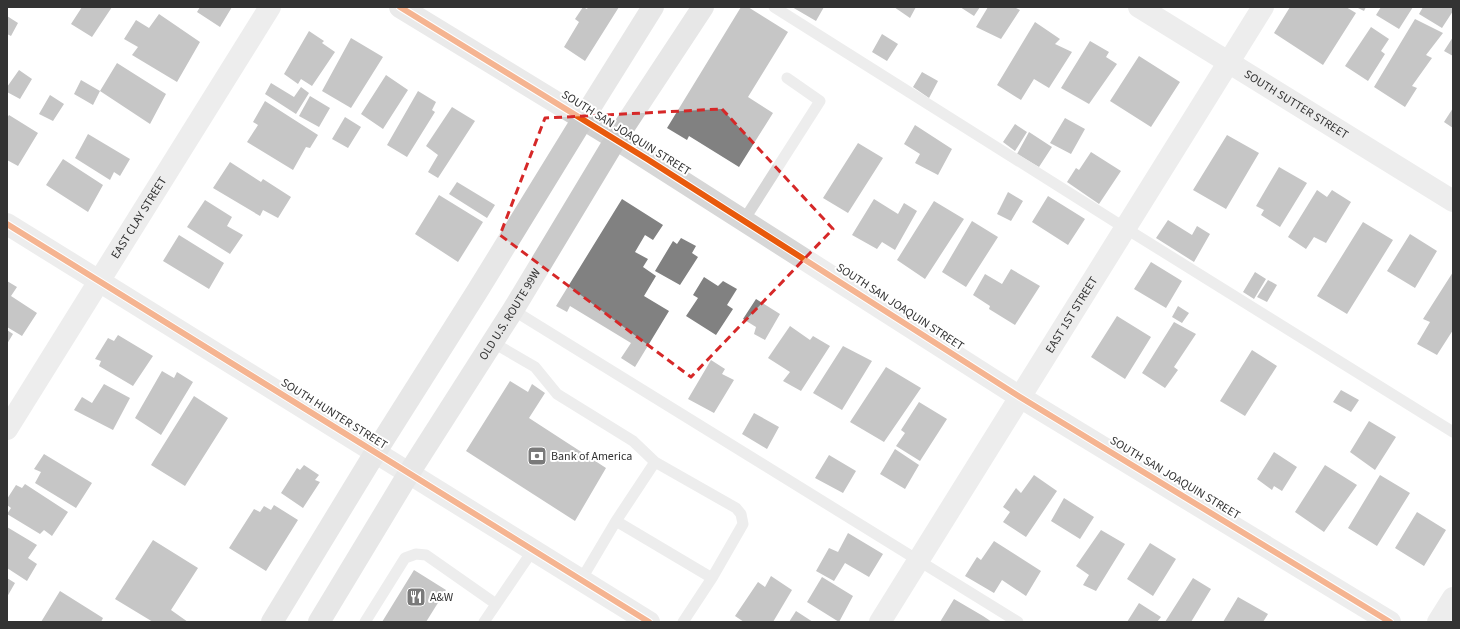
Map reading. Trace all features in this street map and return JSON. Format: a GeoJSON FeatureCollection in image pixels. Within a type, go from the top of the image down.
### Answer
{"type":"FeatureCollection","features":[{"type":"Feature","properties":{"kind":"main road"},"geometry":{"type":"LineString","coordinates":[[272,622],[375,453],[653,7]]}},
{"type":"Feature","properties":{"kind":"main road","name":"OLD U.S. ROUTE 99W"},"geometry":{"type":"LineString","coordinates":[[319,622],[409,473],[513,310],[616,139],[703,7]]}},
{"type":"Feature","properties":{"kind":"street","name":"EAST CLAY STREET"},"geometry":{"type":"LineString","coordinates":[[7,429],[270,7]]}},
{"type":"Feature","properties":{"kind":"street","name":"SOUTH SAN JOAQUIN STREET"},"geometry":{"type":"LineString","coordinates":[[400,7],[616,139],[1020,397],[1390,622]]}},
{"type":"Feature","properties":{"kind":"street","name":"SOUTH SUTTER STREET"},"geometry":{"type":"LineString","coordinates":[[1139,7],[1453,201]]}},
{"type":"Feature","properties":{"kind":"street","name":"EAST 1ST STREET"},"geometry":{"type":"LineString","coordinates":[[880,622],[1263,7]]}},
{"type":"Feature","properties":{"kind":"street","name":"SOUTH HUNTER STREET"},"geometry":{"type":"LineString","coordinates":[[7,224],[649,622]]}},
{"type":"Feature","properties":{"kind":"street"},"geometry":{"type":"LineString","coordinates":[[1438,622],[1453,598]]}},
{"type":"Feature","properties":{"kind":"lane"},"geometry":{"type":"LineString","coordinates":[[774,7],[1453,432]]}},
{"type":"Feature","properties":{"kind":"lane"},"geometry":{"type":"LineString","coordinates":[[744,220],[820,100],[786,78]]}},
{"type":"Feature","properties":{"kind":"lane"},"geometry":{"type":"LineString","coordinates":[[513,310],[1018,622]]}},
{"type":"Feature","properties":{"kind":"lane"},"geometry":{"type":"LineString","coordinates":[[492,342],[535,367],[557,394],[633,441],[655,462],[736,508],[741,514],[743,524],[712,578],[684,622]]}},
{"type":"Feature","properties":{"kind":"lane"},"geometry":{"type":"LineString","coordinates":[[581,580],[616,521],[655,462]]}},
{"type":"Feature","properties":{"kind":"lane"},"geometry":{"type":"LineString","coordinates":[[616,521],[712,578]]}},
{"type":"Feature","properties":{"kind":"lane"},"geometry":{"type":"LineString","coordinates":[[484,622],[532,550]]}},
{"type":"Feature","properties":{"kind":"lane"},"geometry":{"type":"LineString","coordinates":[[365,622],[405,558],[416,554],[426,556],[496,604]]}},
{"type":"Feature","properties":{"kind":"highlighted area"},"geometry":{"type":"Polygon","coordinates":[[[722,109],[833,229],[691,377],[500,235],[545,118],[722,109]]]}},
{"type":"Feature","properties":{"kind":"building"},"geometry":{"type":"Polygon","coordinates":[[[82,7],[112,7],[92,37],[71,24],[82,7]]]}},
{"type":"Feature","properties":{"kind":"building"},"geometry":{"type":"Polygon","coordinates":[[[200,7],[232,7],[220,27],[197,12],[200,7]]]}},
{"type":"Feature","properties":{"kind":"building"},"geometry":{"type":"Polygon","coordinates":[[[583,7],[587,9],[588,7],[619,7],[585,61],[564,47],[579,22],[575,19],[583,7]]]}},
{"type":"Feature","properties":{"kind":"building"},"geometry":{"type":"Polygon","coordinates":[[[741,7],[748,7],[788,32],[748,97],[773,113],[739,167],[689,136],[687,140],[667,128],[741,7]]]}},
{"type":"Feature","properties":{"kind":"building"},"geometry":{"type":"Polygon","coordinates":[[[792,7],[824,7],[816,21],[792,7]]]}},
{"type":"Feature","properties":{"kind":"building"},"geometry":{"type":"Polygon","coordinates":[[[894,7],[916,7],[910,18],[894,7]]]}},
{"type":"Feature","properties":{"kind":"building"},"geometry":{"type":"Polygon","coordinates":[[[960,7],[980,7],[974,16],[960,7]]]}},
{"type":"Feature","properties":{"kind":"building"},"geometry":{"type":"Polygon","coordinates":[[[988,7],[1014,7],[1020,10],[1001,39],[976,27],[988,7]]]}},
{"type":"Feature","properties":{"kind":"building"},"geometry":{"type":"Polygon","coordinates":[[[1290,7],[1346,7],[1356,13],[1323,65],[1274,33],[1290,7]]]}},
{"type":"Feature","properties":{"kind":"building"},"geometry":{"type":"Polygon","coordinates":[[[1356,7],[1366,7],[1364,11],[1356,7]]]}},
{"type":"Feature","properties":{"kind":"building"},"geometry":{"type":"Polygon","coordinates":[[[1381,7],[1413,7],[1399,29],[1376,15],[1381,7]]]}},
{"type":"Feature","properties":{"kind":"building"},"geometry":{"type":"Polygon","coordinates":[[[1423,7],[1453,7],[1453,11],[1442,28],[1419,14],[1423,7]]]}},
{"type":"Feature","properties":{"kind":"building"},"geometry":{"type":"Polygon","coordinates":[[[159,14],[200,42],[177,82],[132,55],[138,47],[124,39],[136,20],[149,28],[159,14]]]}},
{"type":"Feature","properties":{"kind":"building"},"geometry":{"type":"Polygon","coordinates":[[[7,16],[18,23],[11,36],[7,34],[7,16]]]}},
{"type":"Feature","properties":{"kind":"building"},"geometry":{"type":"Polygon","coordinates":[[[1415,19],[1443,33],[1426,55],[1432,58],[1412,86],[1417,88],[1405,107],[1374,87],[1415,19]]]}},
{"type":"Feature","properties":{"kind":"building"},"geometry":{"type":"Polygon","coordinates":[[[1035,22],[1060,39],[1055,44],[1072,52],[1049,88],[1034,79],[1021,100],[997,85],[1035,22]]]}},
{"type":"Feature","properties":{"kind":"building"},"geometry":{"type":"Polygon","coordinates":[[[1371,27],[1389,39],[1381,51],[1385,54],[1368,81],[1345,66],[1371,27]]]}},
{"type":"Feature","properties":{"kind":"building"},"geometry":{"type":"Polygon","coordinates":[[[309,31],[324,41],[322,43],[335,52],[312,86],[301,79],[298,84],[284,74],[309,31]]]}},
{"type":"Feature","properties":{"kind":"building"},"geometry":{"type":"Polygon","coordinates":[[[882,34],[898,44],[887,61],[872,52],[882,34]]]}},
{"type":"Feature","properties":{"kind":"building"},"geometry":{"type":"Polygon","coordinates":[[[1453,37],[1453,56],[1444,51],[1453,37]]]}},
{"type":"Feature","properties":{"kind":"building"},"geometry":{"type":"Polygon","coordinates":[[[351,38],[383,57],[351,108],[322,91],[351,38]]]}},
{"type":"Feature","properties":{"kind":"building"},"geometry":{"type":"Polygon","coordinates":[[[1090,41],[1109,52],[1106,57],[1117,64],[1089,104],[1061,88],[1090,41]]]}},
{"type":"Feature","properties":{"kind":"building"},"geometry":{"type":"Polygon","coordinates":[[[1139,56],[1180,82],[1151,127],[1110,101],[1139,56]]]}},
{"type":"Feature","properties":{"kind":"building"},"geometry":{"type":"Polygon","coordinates":[[[117,63],[166,94],[150,124],[100,91],[117,63]]]}},
{"type":"Feature","properties":{"kind":"building"},"geometry":{"type":"Polygon","coordinates":[[[19,70],[32,79],[20,99],[7,92],[7,87],[19,70]]]}},
{"type":"Feature","properties":{"kind":"building"},"geometry":{"type":"Polygon","coordinates":[[[922,72],[938,81],[929,98],[913,87],[922,72]]]}},
{"type":"Feature","properties":{"kind":"building"},"geometry":{"type":"Polygon","coordinates":[[[386,75],[408,90],[383,129],[361,114],[386,75]]]}},
{"type":"Feature","properties":{"kind":"building"},"geometry":{"type":"Polygon","coordinates":[[[81,80],[100,91],[93,105],[74,94],[81,80]]]}},
{"type":"Feature","properties":{"kind":"building"},"geometry":{"type":"Polygon","coordinates":[[[271,83],[294,97],[301,87],[309,93],[296,114],[265,94],[271,83]]]}},
{"type":"Feature","properties":{"kind":"building"},"geometry":{"type":"Polygon","coordinates":[[[418,91],[436,102],[432,110],[435,112],[407,157],[387,145],[418,91]]]}},
{"type":"Feature","properties":{"kind":"building"},"geometry":{"type":"Polygon","coordinates":[[[50,95],[64,104],[53,121],[39,114],[50,95]]]}},
{"type":"Feature","properties":{"kind":"building"},"geometry":{"type":"Polygon","coordinates":[[[310,96],[330,108],[319,127],[299,116],[310,96]]]}},
{"type":"Feature","properties":{"kind":"building"},"geometry":{"type":"Polygon","coordinates":[[[265,101],[318,135],[310,148],[306,147],[293,170],[247,142],[258,125],[253,122],[265,101]]]}},
{"type":"Feature","properties":{"kind":"building"},"geometry":{"type":"Polygon","coordinates":[[[452,107],[475,121],[438,178],[428,172],[438,155],[426,146],[452,107]]]}},
{"type":"Feature","properties":{"kind":"building"},"geometry":{"type":"Polygon","coordinates":[[[1453,108],[1453,128],[1444,122],[1453,108]]]}},
{"type":"Feature","properties":{"kind":"building"},"geometry":{"type":"Polygon","coordinates":[[[9,115],[38,133],[18,166],[7,160],[7,118],[9,115]]]}},
{"type":"Feature","properties":{"kind":"building"},"geometry":{"type":"Polygon","coordinates":[[[345,117],[361,127],[348,148],[332,139],[345,117]]]}},
{"type":"Feature","properties":{"kind":"building"},"geometry":{"type":"Polygon","coordinates":[[[1065,118],[1085,129],[1071,154],[1050,143],[1065,118]]]}},
{"type":"Feature","properties":{"kind":"building"},"geometry":{"type":"Polygon","coordinates":[[[1015,124],[1027,132],[1015,151],[1003,142],[1015,124]]]}},
{"type":"Feature","properties":{"kind":"building"},"geometry":{"type":"Polygon","coordinates":[[[915,125],[952,149],[938,175],[915,163],[920,154],[904,144],[915,125]]]}},
{"type":"Feature","properties":{"kind":"building"},"geometry":{"type":"Polygon","coordinates":[[[1029,132],[1052,147],[1039,167],[1017,154],[1029,132]]]}},
{"type":"Feature","properties":{"kind":"building"},"geometry":{"type":"Polygon","coordinates":[[[88,134],[130,159],[120,176],[114,172],[110,180],[75,158],[88,134]]]}},
{"type":"Feature","properties":{"kind":"building"},"geometry":{"type":"Polygon","coordinates":[[[1227,135],[1259,153],[1226,209],[1193,190],[1227,135]]]}},
{"type":"Feature","properties":{"kind":"building"},"geometry":{"type":"Polygon","coordinates":[[[858,143],[883,158],[848,213],[823,198],[858,143]]]}},
{"type":"Feature","properties":{"kind":"building"},"geometry":{"type":"Polygon","coordinates":[[[1091,152],[1121,171],[1099,204],[1067,182],[1076,168],[1079,170],[1091,152]]]}},
{"type":"Feature","properties":{"kind":"building"},"geometry":{"type":"Polygon","coordinates":[[[63,159],[103,185],[88,212],[46,185],[63,159]]]}},
{"type":"Feature","properties":{"kind":"building"},"geometry":{"type":"Polygon","coordinates":[[[230,162],[261,182],[263,179],[291,197],[278,218],[263,210],[260,216],[213,188],[230,162]]]}},
{"type":"Feature","properties":{"kind":"building"},"geometry":{"type":"Polygon","coordinates":[[[1279,167],[1307,183],[1280,227],[1261,215],[1264,210],[1256,206],[1279,167]]]}},
{"type":"Feature","properties":{"kind":"building"},"geometry":{"type":"Polygon","coordinates":[[[457,182],[495,205],[487,218],[449,194],[457,182]]]}},
{"type":"Feature","properties":{"kind":"building"},"geometry":{"type":"Polygon","coordinates":[[[1317,190],[1327,197],[1332,190],[1351,202],[1326,243],[1314,237],[1306,249],[1288,237],[1317,190]]]}},
{"type":"Feature","properties":{"kind":"building"},"geometry":{"type":"Polygon","coordinates":[[[1008,192],[1023,201],[1011,221],[997,214],[1008,192]]]}},
{"type":"Feature","properties":{"kind":"building"},"geometry":{"type":"Polygon","coordinates":[[[439,195],[483,222],[458,262],[415,234],[439,195]]]}},
{"type":"Feature","properties":{"kind":"building"},"geometry":{"type":"Polygon","coordinates":[[[1048,196],[1085,219],[1068,245],[1032,222],[1048,196]]]}},
{"type":"Feature","properties":{"kind":"building"},"geometry":{"type":"Polygon","coordinates":[[[622,199],[663,225],[653,240],[645,235],[635,252],[648,259],[643,267],[656,276],[644,296],[669,311],[635,367],[621,358],[631,343],[570,306],[567,312],[556,306],[622,199]]]}},
{"type":"Feature","properties":{"kind":"building"},"geometry":{"type":"Polygon","coordinates":[[[874,199],[898,214],[904,203],[917,211],[895,250],[882,242],[877,249],[852,235],[874,199]]]}},
{"type":"Feature","properties":{"kind":"building"},"geometry":{"type":"Polygon","coordinates":[[[205,200],[232,217],[227,226],[243,235],[230,254],[187,227],[205,200]]]}},
{"type":"Feature","properties":{"kind":"building"},"geometry":{"type":"Polygon","coordinates":[[[934,201],[964,219],[925,279],[897,260],[934,201]]]}},
{"type":"Feature","properties":{"kind":"building"},"geometry":{"type":"Polygon","coordinates":[[[1168,220],[1192,235],[1197,226],[1210,234],[1194,262],[1156,238],[1168,220]]]}},
{"type":"Feature","properties":{"kind":"building"},"geometry":{"type":"Polygon","coordinates":[[[972,221],[998,237],[966,287],[942,272],[972,221]]]}},
{"type":"Feature","properties":{"kind":"building"},"geometry":{"type":"Polygon","coordinates":[[[1363,222],[1393,240],[1347,314],[1317,296],[1363,222]]]}},
{"type":"Feature","properties":{"kind":"building"},"geometry":{"type":"Polygon","coordinates":[[[1410,234],[1437,251],[1415,288],[1387,271],[1410,234]]]}},
{"type":"Feature","properties":{"kind":"building"},"geometry":{"type":"Polygon","coordinates":[[[179,235],[224,263],[209,289],[163,261],[179,235]]]}},
{"type":"Feature","properties":{"kind":"building"},"geometry":{"type":"Polygon","coordinates":[[[681,238],[696,246],[692,253],[698,257],[680,285],[655,271],[673,241],[677,244],[681,238]]]}},
{"type":"Feature","properties":{"kind":"building"},"geometry":{"type":"Polygon","coordinates":[[[1151,262],[1182,281],[1166,308],[1134,289],[1151,262]]]}},
{"type":"Feature","properties":{"kind":"building"},"geometry":{"type":"Polygon","coordinates":[[[1011,269],[1040,286],[1015,325],[989,309],[990,306],[973,295],[985,274],[1002,284],[1011,269]]]}},
{"type":"Feature","properties":{"kind":"building"},"geometry":{"type":"Polygon","coordinates":[[[1255,272],[1266,279],[1254,299],[1243,292],[1255,272]]]}},
{"type":"Feature","properties":{"kind":"building"},"geometry":{"type":"Polygon","coordinates":[[[1453,272],[1453,330],[1437,355],[1417,344],[1430,322],[1423,319],[1453,272]]]}},
{"type":"Feature","properties":{"kind":"building"},"geometry":{"type":"Polygon","coordinates":[[[704,277],[718,286],[723,281],[737,289],[727,305],[733,309],[716,335],[686,316],[698,298],[693,295],[704,277]]]}},
{"type":"Feature","properties":{"kind":"building"},"geometry":{"type":"Polygon","coordinates":[[[1268,280],[1277,285],[1267,302],[1257,297],[1268,280]]]}},
{"type":"Feature","properties":{"kind":"building"},"geometry":{"type":"Polygon","coordinates":[[[7,281],[17,287],[11,296],[37,313],[22,336],[7,327],[7,281]]]}},
{"type":"Feature","properties":{"kind":"building"},"geometry":{"type":"Polygon","coordinates":[[[756,299],[780,314],[765,340],[754,334],[756,327],[743,319],[756,299]]]}},
{"type":"Feature","properties":{"kind":"building"},"geometry":{"type":"Polygon","coordinates":[[[1178,306],[1189,313],[1182,323],[1172,317],[1178,306]]]}},
{"type":"Feature","properties":{"kind":"building"},"geometry":{"type":"Polygon","coordinates":[[[1117,316],[1151,337],[1125,379],[1091,357],[1117,316]]]}},
{"type":"Feature","properties":{"kind":"building"},"geometry":{"type":"Polygon","coordinates":[[[1174,322],[1196,334],[1174,367],[1178,370],[1165,388],[1142,373],[1174,322]]]}},
{"type":"Feature","properties":{"kind":"building"},"geometry":{"type":"Polygon","coordinates":[[[790,326],[810,340],[813,336],[830,346],[801,391],[783,381],[790,372],[768,358],[790,326]]]}},
{"type":"Feature","properties":{"kind":"building"},"geometry":{"type":"Polygon","coordinates":[[[7,330],[13,334],[7,344],[7,330]]]}},
{"type":"Feature","properties":{"kind":"building"},"geometry":{"type":"Polygon","coordinates":[[[118,335],[153,356],[133,386],[99,366],[101,361],[95,359],[108,338],[114,341],[118,335]]]}},
{"type":"Feature","properties":{"kind":"building"},"geometry":{"type":"Polygon","coordinates":[[[843,346],[872,361],[842,410],[813,393],[843,346]]]}},
{"type":"Feature","properties":{"kind":"building"},"geometry":{"type":"Polygon","coordinates":[[[1252,350],[1277,366],[1245,416],[1220,401],[1252,350]]]}},
{"type":"Feature","properties":{"kind":"building"},"geometry":{"type":"Polygon","coordinates":[[[711,360],[725,369],[722,374],[734,380],[714,413],[688,399],[711,360]]]}},
{"type":"Feature","properties":{"kind":"building"},"geometry":{"type":"Polygon","coordinates":[[[886,367],[921,388],[884,442],[850,422],[886,367]]]}},
{"type":"Feature","properties":{"kind":"building"},"geometry":{"type":"Polygon","coordinates":[[[162,371],[174,378],[177,372],[193,382],[161,435],[135,418],[162,371]]]}},
{"type":"Feature","properties":{"kind":"building"},"geometry":{"type":"Polygon","coordinates":[[[510,381],[528,392],[532,384],[545,393],[529,418],[606,468],[575,521],[466,451],[510,381]]]}},
{"type":"Feature","properties":{"kind":"building"},"geometry":{"type":"Polygon","coordinates":[[[104,384],[130,398],[113,430],[74,410],[82,397],[92,403],[104,384]]]}},
{"type":"Feature","properties":{"kind":"building"},"geometry":{"type":"Polygon","coordinates":[[[1341,390],[1359,400],[1351,412],[1333,402],[1341,390]]]}},
{"type":"Feature","properties":{"kind":"building"},"geometry":{"type":"Polygon","coordinates":[[[194,396],[228,418],[185,486],[151,465],[194,396]]]}},
{"type":"Feature","properties":{"kind":"building"},"geometry":{"type":"Polygon","coordinates":[[[919,402],[947,419],[920,461],[896,446],[905,433],[901,430],[919,402]]]}},
{"type":"Feature","properties":{"kind":"building"},"geometry":{"type":"Polygon","coordinates":[[[754,413],[779,427],[767,449],[742,434],[754,413]]]}},
{"type":"Feature","properties":{"kind":"building"},"geometry":{"type":"Polygon","coordinates":[[[1369,421],[1396,437],[1375,470],[1350,452],[1369,421]]]}},
{"type":"Feature","properties":{"kind":"building"},"geometry":{"type":"Polygon","coordinates":[[[895,449],[919,465],[905,489],[880,474],[895,449]]]}},
{"type":"Feature","properties":{"kind":"building"},"geometry":{"type":"Polygon","coordinates":[[[1274,452],[1297,467],[1282,491],[1274,486],[1272,490],[1257,479],[1274,452]]]}},
{"type":"Feature","properties":{"kind":"building"},"geometry":{"type":"Polygon","coordinates":[[[44,454],[92,483],[76,508],[35,483],[41,472],[34,469],[44,454]]]}},
{"type":"Feature","properties":{"kind":"building"},"geometry":{"type":"Polygon","coordinates":[[[829,455],[856,471],[843,493],[815,478],[829,455]]]}},
{"type":"Feature","properties":{"kind":"building"},"geometry":{"type":"Polygon","coordinates":[[[304,465],[319,475],[315,480],[320,482],[303,508],[281,493],[297,468],[300,470],[304,465]]]}},
{"type":"Feature","properties":{"kind":"building"},"geometry":{"type":"Polygon","coordinates":[[[1325,465],[1357,485],[1324,532],[1295,512],[1325,465]]]}},
{"type":"Feature","properties":{"kind":"building"},"geometry":{"type":"Polygon","coordinates":[[[1034,475],[1057,491],[1026,537],[1003,522],[1010,512],[1003,507],[1016,488],[1021,493],[1034,475]]]}},
{"type":"Feature","properties":{"kind":"building"},"geometry":{"type":"Polygon","coordinates":[[[1380,475],[1410,493],[1377,546],[1348,528],[1380,475]]]}},
{"type":"Feature","properties":{"kind":"building"},"geometry":{"type":"Polygon","coordinates":[[[25,484],[68,512],[52,536],[44,530],[40,534],[7,514],[11,508],[7,505],[7,499],[16,485],[22,488],[25,484]]]}},
{"type":"Feature","properties":{"kind":"building"},"geometry":{"type":"Polygon","coordinates":[[[1064,498],[1094,517],[1080,539],[1051,521],[1064,498]]]}},
{"type":"Feature","properties":{"kind":"building"},"geometry":{"type":"Polygon","coordinates":[[[274,505],[298,520],[266,571],[229,548],[254,509],[260,512],[264,506],[271,510],[274,505]]]}},
{"type":"Feature","properties":{"kind":"building"},"geometry":{"type":"Polygon","coordinates":[[[1417,512],[1446,530],[1424,566],[1395,548],[1417,512]]]}},
{"type":"Feature","properties":{"kind":"building"},"geometry":{"type":"Polygon","coordinates":[[[7,527],[37,545],[28,558],[37,564],[27,581],[7,568],[7,527]]]}},
{"type":"Feature","properties":{"kind":"building"},"geometry":{"type":"Polygon","coordinates":[[[1101,530],[1125,544],[1096,591],[1083,585],[1089,575],[1076,566],[1101,530]]]}},
{"type":"Feature","properties":{"kind":"building"},"geometry":{"type":"Polygon","coordinates":[[[848,533],[883,554],[869,577],[845,563],[834,581],[816,571],[829,548],[838,552],[848,533]]]}},
{"type":"Feature","properties":{"kind":"building"},"geometry":{"type":"Polygon","coordinates":[[[153,540],[198,568],[171,610],[188,622],[153,622],[115,599],[153,540]]]}},
{"type":"Feature","properties":{"kind":"building"},"geometry":{"type":"Polygon","coordinates":[[[994,541],[1041,571],[1026,596],[1002,580],[994,593],[965,576],[977,557],[981,560],[994,541]]]}},
{"type":"Feature","properties":{"kind":"building"},"geometry":{"type":"Polygon","coordinates":[[[1150,543],[1176,559],[1153,596],[1127,579],[1150,543]]]}},
{"type":"Feature","properties":{"kind":"building"},"geometry":{"type":"Polygon","coordinates":[[[414,570],[446,590],[426,622],[382,622],[414,570]]]}},
{"type":"Feature","properties":{"kind":"building"},"geometry":{"type":"Polygon","coordinates":[[[771,576],[792,590],[773,622],[744,622],[735,616],[758,582],[765,587],[771,576]]]}},
{"type":"Feature","properties":{"kind":"building"},"geometry":{"type":"Polygon","coordinates":[[[822,577],[853,596],[839,622],[807,602],[822,577]]]}},
{"type":"Feature","properties":{"kind":"building"},"geometry":{"type":"Polygon","coordinates":[[[7,578],[15,583],[7,597],[7,578]]]}},
{"type":"Feature","properties":{"kind":"building"},"geometry":{"type":"Polygon","coordinates":[[[1193,578],[1211,589],[1191,622],[1165,622],[1193,578]]]}},
{"type":"Feature","properties":{"kind":"building"},"geometry":{"type":"Polygon","coordinates":[[[60,591],[103,618],[101,622],[41,622],[60,591]]]}},
{"type":"Feature","properties":{"kind":"building"},"geometry":{"type":"Polygon","coordinates":[[[1238,597],[1268,614],[1263,622],[1223,622],[1238,597]]]}},
{"type":"Feature","properties":{"kind":"building"},"geometry":{"type":"Polygon","coordinates":[[[954,599],[983,616],[992,622],[940,622],[954,599]]]}},
{"type":"Feature","properties":{"kind":"building"},"geometry":{"type":"Polygon","coordinates":[[[1139,603],[1161,617],[1157,622],[1127,622],[1139,603]]]}},
{"type":"Feature","properties":{"kind":"building"},"geometry":{"type":"Polygon","coordinates":[[[796,611],[813,622],[789,622],[796,611]]]}},
{"type":"Feature","properties":{"kind":"cycle path"},"geometry":{"type":"LineString","coordinates":[[400,7],[647,159],[1020,397],[1390,622]]}},
{"type":"Feature","properties":{"kind":"cycle path"},"geometry":{"type":"LineString","coordinates":[[7,224],[649,622]]}},
{"type":"Feature","properties":{"kind":"place","name":"Bank of America"},"geometry":{"type":"Point","coordinates":[537,456]}},
{"type":"Feature","properties":{"kind":"place","name":"A&W"},"geometry":{"type":"Point","coordinates":[416,597]}}]}
